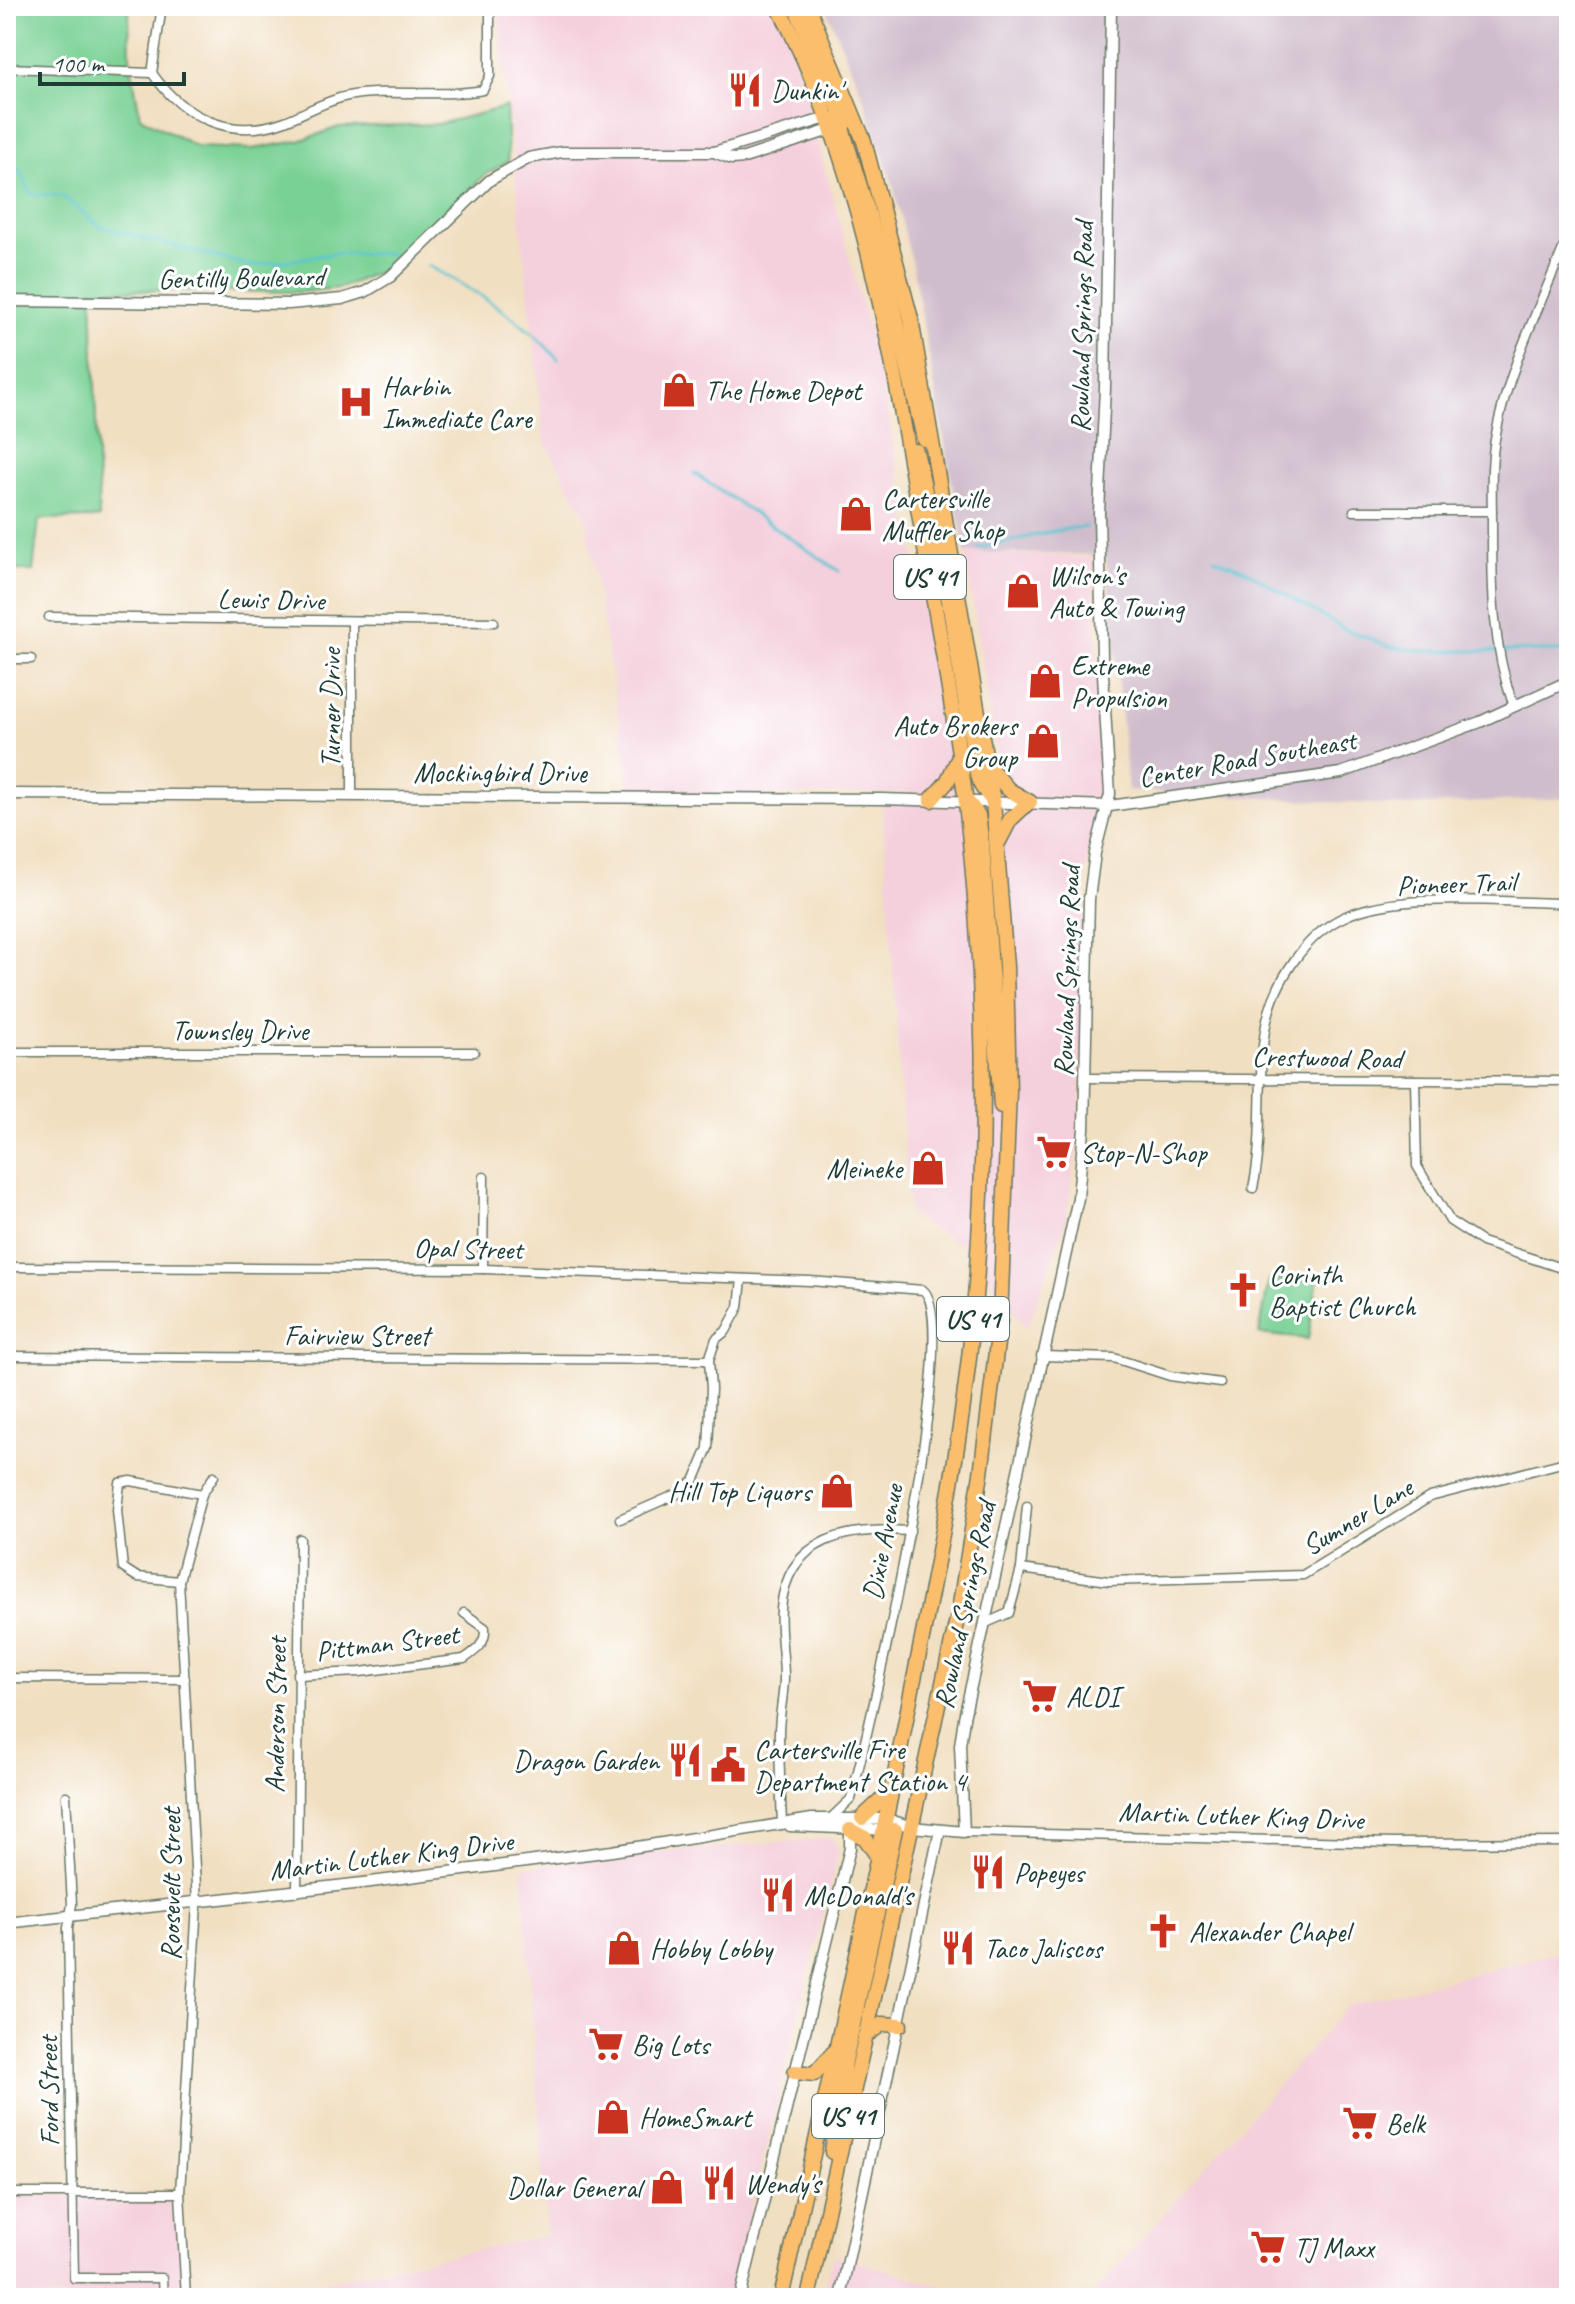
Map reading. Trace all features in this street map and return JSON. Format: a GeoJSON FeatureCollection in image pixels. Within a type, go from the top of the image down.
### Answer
{"type":"FeatureCollection","features":[{"type":"Feature","properties":{"kind":"main road","name":"US 41"},"geometry":{"type":"LineString","coordinates":[[778,6],[841,122],[902,276],[988,765],[1008,1010],[1009,1131],[1003,1277],[983,1460],[959,1610],[808,2298]]}},
{"type":"Feature","properties":{"kind":"main road"},"geometry":{"type":"LineString","coordinates":[[795,6],[841,122]]}},
{"type":"Feature","properties":{"kind":"main road","name":"US 41"},"geometry":{"type":"LineString","coordinates":[[781,2298],[878,1857],[889,1826],[893,1788],[949,1506],[976,1282],[982,1061],[977,936],[959,756],[902,418],[870,258],[841,122],[808,6]]}},
{"type":"Feature","properties":{"kind":"main road"},"geometry":{"type":"LineString","coordinates":[[902,418],[918,458],[934,523],[977,773],[982,787],[993,801]]}},
{"type":"Feature","properties":{"kind":"main road"},"geometry":{"type":"LineString","coordinates":[[931,800],[947,782],[959,756]]}},
{"type":"Feature","properties":{"kind":"main road"},"geometry":{"type":"LineString","coordinates":[[988,765],[1009,790],[1030,802],[1010,820],[997,848]]}},
{"type":"Feature","properties":{"kind":"main road"},"geometry":{"type":"LineString","coordinates":[[965,800],[974,807],[979,822],[1000,1100],[1009,1131]]}},
{"type":"Feature","properties":{"kind":"main road"},"geometry":{"type":"LineString","coordinates":[[862,1818],[893,1788]]}},
{"type":"Feature","properties":{"kind":"main road"},"geometry":{"type":"LineString","coordinates":[[830,2197],[840,2085],[889,1826]]}},
{"type":"Feature","properties":{"kind":"main road"},"geometry":{"type":"LineString","coordinates":[[850,1830],[865,1838],[878,1857]]}},
{"type":"Feature","properties":{"kind":"main road"},"geometry":{"type":"LineString","coordinates":[[865,2036],[882,2024],[900,2025]]}},
{"type":"Feature","properties":{"kind":"main road"},"geometry":{"type":"LineString","coordinates":[[795,2072],[814,2074],[835,2049]]}},
{"type":"Feature","properties":{"kind":"street"},"geometry":{"type":"LineString","coordinates":[[162,6],[152,73],[173,100],[188,112],[204,121],[242,129],[282,122],[348,96],[459,94],[483,90],[490,76],[492,7]]}},
{"type":"Feature","properties":{"kind":"street","name":"Rowland Springs Road"},"geometry":{"type":"LineString","coordinates":[[964,1832],[960,1745],[1041,1356],[1078,1198],[1085,1078],[1090,882],[1110,806],[1099,513],[1105,401],[1111,6]]}},
{"type":"Feature","properties":{"kind":"street"},"geometry":{"type":"LineString","coordinates":[[6,68],[152,73]]}},
{"type":"Feature","properties":{"kind":"street","name":"Gentilly Boulevard"},"geometry":{"type":"LineString","coordinates":[[6,301],[289,304],[342,299],[365,292],[390,277],[490,180],[519,162],[562,152],[714,152],[841,122]]}},
{"type":"Feature","properties":{"kind":"street"},"geometry":{"type":"LineString","coordinates":[[1513,704],[1501,668],[1492,617],[1496,433],[1524,348],[1569,234]]}},
{"type":"Feature","properties":{"kind":"street"},"geometry":{"type":"LineString","coordinates":[[1354,511],[1492,511]]}},
{"type":"Feature","properties":{"kind":"street","name":"Lewis Drive"},"geometry":{"type":"LineString","coordinates":[[49,617],[494,622]]}},
{"type":"Feature","properties":{"kind":"street","name":"Turner Drive"},"geometry":{"type":"LineString","coordinates":[[352,622],[352,794]]}},
{"type":"Feature","properties":{"kind":"street"},"geometry":{"type":"LineString","coordinates":[[6,659],[31,659]]}},
{"type":"Feature","properties":{"kind":"street","name":"Center Road Southeast"},"geometry":{"type":"LineString","coordinates":[[1030,802],[1110,806],[1341,773],[1480,722],[1513,704],[1569,681]]}},
{"type":"Feature","properties":{"kind":"street","name":"Mockingbird Drive"},"geometry":{"type":"LineString","coordinates":[[6,794],[352,794],[1030,802]]}},
{"type":"Feature","properties":{"kind":"street","name":"Pioneer Trail"},"geometry":{"type":"LineString","coordinates":[[1253,1188],[1258,1166],[1259,1078],[1266,1022],[1285,974],[1313,939],[1346,916],[1404,902],[1569,903]]}},
{"type":"Feature","properties":{"kind":"street","name":"Townsley Drive"},"geometry":{"type":"LineString","coordinates":[[6,1052],[474,1052]]}},
{"type":"Feature","properties":{"kind":"street","name":"Crestwood Road"},"geometry":{"type":"LineString","coordinates":[[1085,1078],[1569,1081]]}},
{"type":"Feature","properties":{"kind":"street"},"geometry":{"type":"LineString","coordinates":[[1415,1080],[1417,1166],[1450,1221],[1482,1242],[1558,1267],[1569,1267]]}},
{"type":"Feature","properties":{"kind":"street"},"geometry":{"type":"LineString","coordinates":[[483,1269],[484,1177]]}},
{"type":"Feature","properties":{"kind":"street","name":"Opal Street"},"geometry":{"type":"LineString","coordinates":[[6,1267],[483,1269],[742,1279],[918,1289],[927,1293]]}},
{"type":"Feature","properties":{"kind":"street"},"geometry":{"type":"LineString","coordinates":[[620,1519],[677,1494],[694,1481],[708,1448],[709,1360],[716,1339],[726,1331],[739,1307],[742,1279]]}},
{"type":"Feature","properties":{"kind":"street","name":"Dixie Avenue"},"geometry":{"type":"LineString","coordinates":[[851,1799],[910,1531],[925,1441],[935,1323],[933,1304],[927,1293]]}},
{"type":"Feature","properties":{"kind":"street","name":"Fairview Street"},"geometry":{"type":"LineString","coordinates":[[6,1356],[709,1360]]}},
{"type":"Feature","properties":{"kind":"street"},"geometry":{"type":"LineString","coordinates":[[1041,1356],[1114,1358],[1170,1376],[1220,1383]]}},
{"type":"Feature","properties":{"kind":"street","name":"Sumner Lane"},"geometry":{"type":"LineString","coordinates":[[1021,1569],[1109,1581],[1303,1575],[1430,1497],[1569,1461]]}},
{"type":"Feature","properties":{"kind":"street","name":"Roosevelt Street"},"geometry":{"type":"LineString","coordinates":[[186,2298],[180,2193],[197,1903],[179,1581],[202,1494],[214,1476]]}},
{"type":"Feature","properties":{"kind":"street"},"geometry":{"type":"LineString","coordinates":[[179,1581],[137,1577],[123,1568],[117,1510],[120,1483],[131,1481],[202,1494]]}},
{"type":"Feature","properties":{"kind":"street"},"geometry":{"type":"LineString","coordinates":[[986,1623],[1009,1613],[1021,1569],[1027,1506]]}},
{"type":"Feature","properties":{"kind":"street"},"geometry":{"type":"LineString","coordinates":[[782,1825],[779,1730],[784,1652],[781,1610],[787,1585],[805,1552],[828,1538],[853,1532],[910,1531]]}},
{"type":"Feature","properties":{"kind":"street","name":"Anderson Street"},"geometry":{"type":"LineString","coordinates":[[297,1892],[300,1539]]}},
{"type":"Feature","properties":{"kind":"street","name":"Pittman Street"},"geometry":{"type":"LineString","coordinates":[[297,1675],[360,1672],[464,1659],[478,1650],[486,1638],[485,1628],[464,1613]]}},
{"type":"Feature","properties":{"kind":"street"},"geometry":{"type":"LineString","coordinates":[[6,1678],[185,1679]]}},
{"type":"Feature","properties":{"kind":"street","name":"Ford Street"},"geometry":{"type":"LineString","coordinates":[[66,1796],[74,2278],[162,2278],[163,2298]]}},
{"type":"Feature","properties":{"kind":"street"},"geometry":{"type":"LineString","coordinates":[[831,1818],[851,1799],[862,1818]]}},
{"type":"Feature","properties":{"kind":"street","name":"Martin Luther King Drive"},"geometry":{"type":"LineString","coordinates":[[6,1923],[297,1892],[831,1818],[862,1818],[889,1826]]}},
{"type":"Feature","properties":{"kind":"street","name":"Martin Luther King Drive"},"geometry":{"type":"LineString","coordinates":[[782,1825],[850,1830],[889,1826],[964,1832],[1393,1843],[1569,1842]]}},
{"type":"Feature","properties":{"kind":"street"},"geometry":{"type":"LineString","coordinates":[[740,2298],[850,1848],[850,1830]]}},
{"type":"Feature","properties":{"kind":"street"},"geometry":{"type":"LineString","coordinates":[[840,2298],[940,1830]]}},
{"type":"Feature","properties":{"kind":"street"},"geometry":{"type":"LineString","coordinates":[[6,2193],[180,2193]]}},
{"type":"Feature","properties":{"kind":"shaded area"},"geometry":{"type":"Polygon","coordinates":[[[511,6],[775,6],[784,18],[881,375],[958,792],[632,797],[585,515],[544,440],[498,11],[511,6]]]}},
{"type":"Feature","properties":{"kind":"shaded area"},"geometry":{"type":"Polygon","coordinates":[[[825,6],[1569,6],[1569,798],[1404,806],[1128,790],[1106,555],[965,552],[913,268],[893,185],[862,94],[825,6]]]}},
{"type":"Feature","properties":{"kind":"shaded area"},"geometry":{"type":"Polygon","coordinates":[[[965,552],[1093,557],[1103,795],[1085,874],[1079,1137],[1065,1224],[1027,1328],[965,1248],[909,1214],[882,799],[1002,789],[965,552]]]}},
{"type":"Feature","properties":{"kind":"shaded area"},"geometry":{"type":"Polygon","coordinates":[[[832,1838],[839,1850],[729,2298],[241,2298],[547,2236],[522,1868],[655,1852],[832,1838]]]}},
{"type":"Feature","properties":{"kind":"shaded area"},"geometry":{"type":"Polygon","coordinates":[[[1569,1949],[1569,2298],[1090,2298],[1348,2006],[1569,1949]]]}},
{"type":"Feature","properties":{"kind":"shaded area"},"geometry":{"type":"Polygon","coordinates":[[[180,2193],[186,2298],[6,2298],[6,2196],[180,2193]]]}},
{"type":"Feature","properties":{"kind":"shaded area"},"geometry":{"type":"Polygon","coordinates":[[[833,2256],[861,2262],[980,2298],[822,2298],[833,2256]]]}},
{"type":"Feature","properties":{"kind":"green space"},"geometry":{"type":"Polygon","coordinates":[[[6,6],[129,6],[130,58],[140,117],[197,147],[252,149],[299,141],[339,127],[438,124],[506,107],[508,161],[484,176],[383,270],[340,288],[301,292],[92,290],[99,518],[39,519],[33,571],[6,569],[6,6]]]}},
{"type":"Feature","properties":{"kind":"green space"},"geometry":{"type":"Polygon","coordinates":[[[1318,1279],[1308,1339],[1259,1334],[1269,1280],[1318,1279]]]}},
{"type":"Feature","properties":{"kind":"waterway"},"geometry":{"type":"LineString","coordinates":[[6,153],[23,175],[31,194],[62,196],[101,227],[252,266],[337,253],[392,254]]}},
{"type":"Feature","properties":{"kind":"waterway"},"geometry":{"type":"LineString","coordinates":[[429,266],[498,307],[529,330],[558,359]]}},
{"type":"Feature","properties":{"kind":"waterway"},"geometry":{"type":"LineString","coordinates":[[694,473],[839,571]]}},
{"type":"Feature","properties":{"kind":"waterway"},"geometry":{"type":"LineString","coordinates":[[978,548],[1086,527]]}},
{"type":"Feature","properties":{"kind":"waterway"},"geometry":{"type":"LineString","coordinates":[[1214,558],[1245,570],[1342,628],[1391,647],[1424,651],[1569,651]]}},
{"type":"Feature","properties":{"kind":"place","name":"Dunkin'"},"geometry":{"type":"Point","coordinates":[745,90]}},
{"type":"Feature","properties":{"kind":"place","name":"The Home Depot"},"geometry":{"type":"Point","coordinates":[679,390]}},
{"type":"Feature","properties":{"kind":"place","name":"Harbin Immediate Care"},"geometry":{"type":"Point","coordinates":[356,402]}},
{"type":"Feature","properties":{"kind":"place","name":"Cartersville Muffler Shop"},"geometry":{"type":"Point","coordinates":[856,514]}},
{"type":"Feature","properties":{"kind":"place","name":"Wilson's Auto & Towing"},"geometry":{"type":"Point","coordinates":[1023,591]}},
{"type":"Feature","properties":{"kind":"place","name":"Extreme Propulsion"},"geometry":{"type":"Point","coordinates":[1045,681]}},
{"type":"Feature","properties":{"kind":"place","name":"Auto Brokers Group"},"geometry":{"type":"Point","coordinates":[1043,741]}},
{"type":"Feature","properties":{"kind":"place","name":"Stop-N-Shop"},"geometry":{"type":"Point","coordinates":[1054,1152]}},
{"type":"Feature","properties":{"kind":"place","name":"Meineke"},"geometry":{"type":"Point","coordinates":[928,1168]}},
{"type":"Feature","properties":{"kind":"place","name":"Corinth Baptist Church"},"geometry":{"type":"Point","coordinates":[1243,1290]}},
{"type":"Feature","properties":{"kind":"place","name":"Hill Top Liquors"},"geometry":{"type":"Point","coordinates":[837,1491]}},
{"type":"Feature","properties":{"kind":"place","name":"ALDI"},"geometry":{"type":"Point","coordinates":[1040,1696]}},
{"type":"Feature","properties":{"kind":"place","name":"Dragon Garden"},"geometry":{"type":"Point","coordinates":[685,1760]}},
{"type":"Feature","properties":{"kind":"place","name":"Cartersville Fire Department Station 4"},"geometry":{"type":"Point","coordinates":[728,1765]}},
{"type":"Feature","properties":{"kind":"place","name":"Popeyes"},"geometry":{"type":"Point","coordinates":[988,1872]}},
{"type":"Feature","properties":{"kind":"place","name":"McDonald's"},"geometry":{"type":"Point","coordinates":[778,1895]}},
{"type":"Feature","properties":{"kind":"place","name":"Alexander Chapel"},"geometry":{"type":"Point","coordinates":[1163,1931]}},
{"type":"Feature","properties":{"kind":"place","name":"Hobby Lobby"},"geometry":{"type":"Point","coordinates":[624,1948]}},
{"type":"Feature","properties":{"kind":"place","name":"Taco Jaliscos"},"geometry":{"type":"Point","coordinates":[958,1948]}},
{"type":"Feature","properties":{"kind":"place","name":"Big Lots"},"geometry":{"type":"Point","coordinates":[606,2044]}},
{"type":"Feature","properties":{"kind":"place","name":"HomeSmart"},"geometry":{"type":"Point","coordinates":[613,2117]}},
{"type":"Feature","properties":{"kind":"place","name":"Belk"},"geometry":{"type":"Point","coordinates":[1360,2123]}},
{"type":"Feature","properties":{"kind":"place","name":"Wendy's"},"geometry":{"type":"Point","coordinates":[719,2183]}},
{"type":"Feature","properties":{"kind":"place","name":"Dollar General"},"geometry":{"type":"Point","coordinates":[667,2187]}},
{"type":"Feature","properties":{"kind":"place","name":"TJ Maxx"},"geometry":{"type":"Point","coordinates":[1268,2247]}}]}
